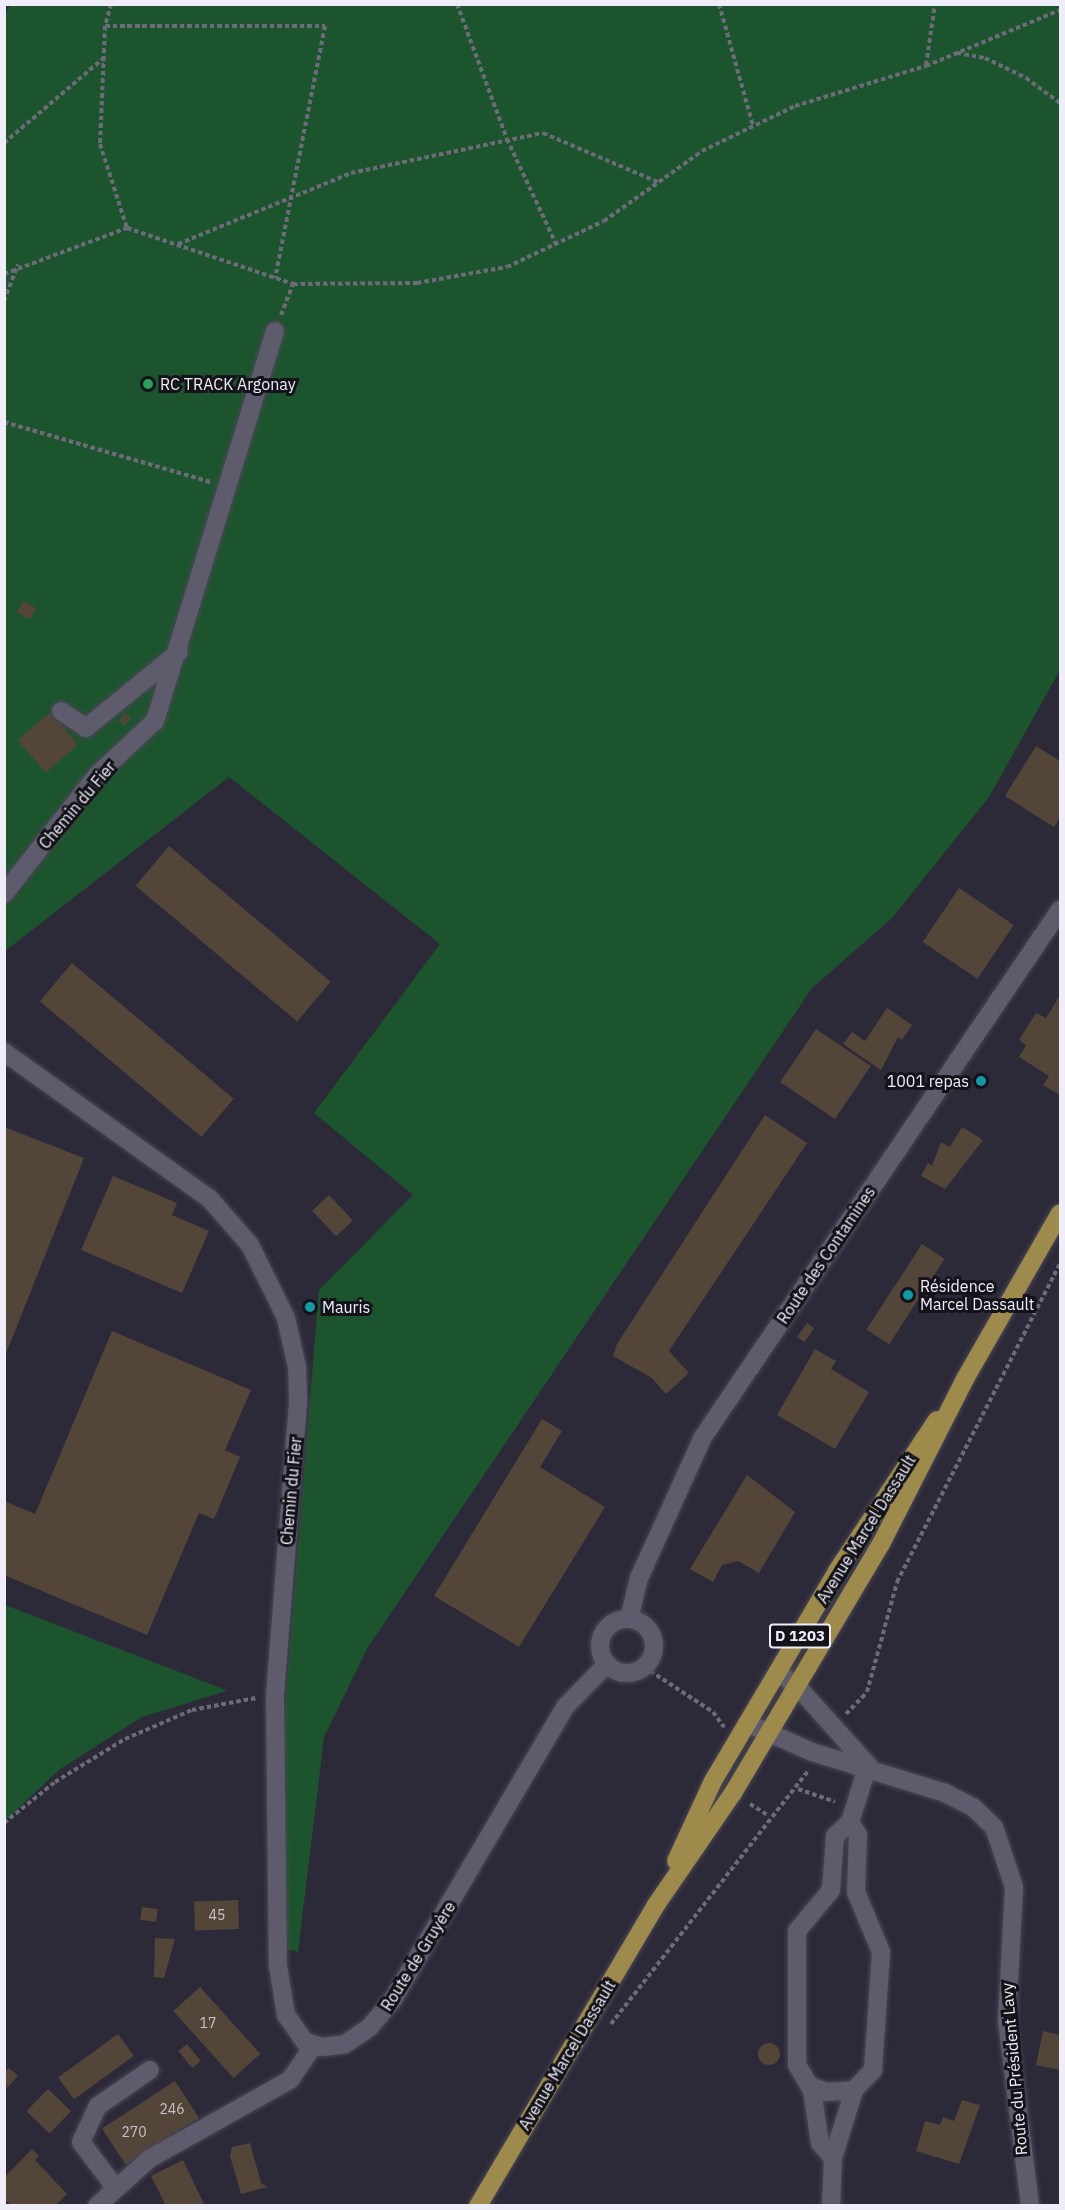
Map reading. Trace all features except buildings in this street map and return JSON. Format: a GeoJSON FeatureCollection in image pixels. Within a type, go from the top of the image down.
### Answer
{"type":"FeatureCollection","features":[{"type":"Feature","properties":{"kind":"main road","name":"Avenue Marcel Dassault"},"geometry":{"type":"LineString","coordinates":[[478,2205],[656,1905],[767,1736],[882,1544],[965,1379],[1060,1213]]}},
{"type":"Feature","properties":{"kind":"main road","name":"Avenue Marcel Dassault"},"geometry":{"type":"LineString","coordinates":[[656,1905],[727,1758],[747,1723],[895,1480],[965,1379]]}},
{"type":"Feature","properties":{"kind":"street"},"geometry":{"type":"LineString","coordinates":[[61,711],[86,728],[180,651],[275,331]]}},
{"type":"Feature","properties":{"kind":"street","name":"Chemin du Fier"},"geometry":{"type":"LineString","coordinates":[[4,894],[97,776],[155,721],[180,651]]}},
{"type":"Feature","properties":{"kind":"street","name":"Route des Contamines"},"geometry":{"type":"LineString","coordinates":[[629,1619],[639,1578],[703,1437],[1060,910]]}},
{"type":"Feature","properties":{"kind":"street","name":"Chemin du Fier"},"geometry":{"type":"LineString","coordinates":[[4,1052],[209,1198],[250,1245],[277,1295],[294,1351],[298,1403],[275,1697],[280,1988],[289,2025],[314,2046]]}},
{"type":"Feature","properties":{"kind":"street"},"geometry":{"type":"LineString","coordinates":[[629,1619],[647,1627],[653,1638],[654,1651],[644,1667],[627,1673],[607,1664],[600,1647],[602,1635],[610,1624],[629,1619]]}},
{"type":"Feature","properties":{"kind":"street","name":"Route de Gruyère"},"geometry":{"type":"LineString","coordinates":[[314,2046],[333,2047],[356,2038],[392,2001],[566,1706],[607,1664]]}},
{"type":"Feature","properties":{"kind":"street","name":"Route du Président Lavy"},"geometry":{"type":"LineString","coordinates":[[778,1673],[797,1686],[830,1727],[868,1765]]}},
{"type":"Feature","properties":{"kind":"street","name":"Route du Président Lavy"},"geometry":{"type":"LineString","coordinates":[[747,1723],[767,1736],[812,1752],[868,1765],[974,1808],[994,1827],[1008,1854],[1014,1887],[1007,2021],[1030,2205]]}},
{"type":"Feature","properties":{"kind":"street"},"geometry":{"type":"LineString","coordinates":[[833,2158],[820,2143],[809,2086],[797,2065],[797,1931],[819,1909],[831,1890],[835,1836],[851,1815],[868,1765]]}},
{"type":"Feature","properties":{"kind":"street"},"geometry":{"type":"LineString","coordinates":[[831,2205],[833,2158],[854,2090],[873,2070],[881,1952],[856,1892],[858,1835],[851,1815]]}},
{"type":"Feature","properties":{"kind":"street"},"geometry":{"type":"LineString","coordinates":[[819,1909],[837,1903],[861,1908]]}},
{"type":"Feature","properties":{"kind":"street"},"geometry":{"type":"LineString","coordinates":[[97,2205],[114,2186],[149,2159],[290,2080],[314,2046]]}},
{"type":"Feature","properties":{"kind":"street"},"geometry":{"type":"LineString","coordinates":[[114,2186],[81,2142],[98,2106],[150,2070]]}},
{"type":"Feature","properties":{"kind":"street"},"geometry":{"type":"LineString","coordinates":[[809,2086],[827,2092],[854,2090]]}},
{"type":"Feature","properties":{"kind":"path"},"geometry":{"type":"LineString","coordinates":[[111,4],[105,26],[100,144],[127,228]]}},
{"type":"Feature","properties":{"kind":"path"},"geometry":{"type":"LineString","coordinates":[[457,4],[507,139],[556,244]]}},
{"type":"Feature","properties":{"kind":"path"},"geometry":{"type":"LineString","coordinates":[[719,4],[753,126]]}},
{"type":"Feature","properties":{"kind":"path"},"geometry":{"type":"LineString","coordinates":[[926,66],[935,4]]}},
{"type":"Feature","properties":{"kind":"path"},"geometry":{"type":"LineString","coordinates":[[4,274],[19,264],[127,228],[293,284],[417,283],[507,267],[604,221],[702,152],[795,106],[926,66],[1060,10]]}},
{"type":"Feature","properties":{"kind":"path"},"geometry":{"type":"LineString","coordinates":[[105,26],[325,26],[275,278]]}},
{"type":"Feature","properties":{"kind":"path"},"geometry":{"type":"LineString","coordinates":[[956,53],[1016,73],[1060,103]]}},
{"type":"Feature","properties":{"kind":"path"},"geometry":{"type":"LineString","coordinates":[[4,143],[104,58]]}},
{"type":"Feature","properties":{"kind":"path"},"geometry":{"type":"LineString","coordinates":[[178,244],[291,201],[351,173],[543,133],[658,182]]}},
{"type":"Feature","properties":{"kind":"path"},"geometry":{"type":"LineString","coordinates":[[4,301],[19,264]]}},
{"type":"Feature","properties":{"kind":"path"},"geometry":{"type":"LineString","coordinates":[[275,331],[293,284]]}},
{"type":"Feature","properties":{"kind":"path"},"geometry":{"type":"LineString","coordinates":[[4,422],[200,479]]}},
{"type":"Feature","properties":{"kind":"path"},"geometry":{"type":"LineString","coordinates":[[830,1727],[867,1692],[897,1582],[1060,1263]]}},
{"type":"Feature","properties":{"kind":"path"},"geometry":{"type":"LineString","coordinates":[[644,1667],[718,1716],[727,1758]]}},
{"type":"Feature","properties":{"kind":"path"},"geometry":{"type":"LineString","coordinates":[[4,1823],[55,1782],[164,1720],[237,1700],[275,1697]]}},
{"type":"Feature","properties":{"kind":"path"},"geometry":{"type":"LineString","coordinates":[[603,2034],[769,1816],[798,1789],[812,1752]]}},
{"type":"Feature","properties":{"kind":"path"},"geometry":{"type":"LineString","coordinates":[[798,1789],[851,1815]]}},
{"type":"Feature","properties":{"kind":"green space"},"geometry":{"type":"Polygon","coordinates":[[[10,5],[1060,5],[1060,670],[989,797],[892,918],[812,988],[368,1647],[324,1737],[298,1952],[276,1946],[285,1704],[319,1290],[413,1195],[314,1113],[440,944],[229,777],[5,951],[4,16],[10,5]]]}},
{"type":"Feature","properties":{"kind":"green space"},"geometry":{"type":"Polygon","coordinates":[[[5,1605],[226,1691],[142,1717],[60,1769],[5,1821],[5,1605]]]}},
{"type":"Feature","properties":{"kind":"place","name":"RC TRACK Argonay"},"geometry":{"type":"Point","coordinates":[148,384]}},
{"type":"Feature","properties":{"kind":"place","name":"1001 repas"},"geometry":{"type":"Point","coordinates":[981,1081]}},
{"type":"Feature","properties":{"kind":"place","name":"Résidence Marcel Dassault"},"geometry":{"type":"Point","coordinates":[908,1295]}},
{"type":"Feature","properties":{"kind":"place","name":"Mauris"},"geometry":{"type":"Point","coordinates":[310,1307]}}]}
